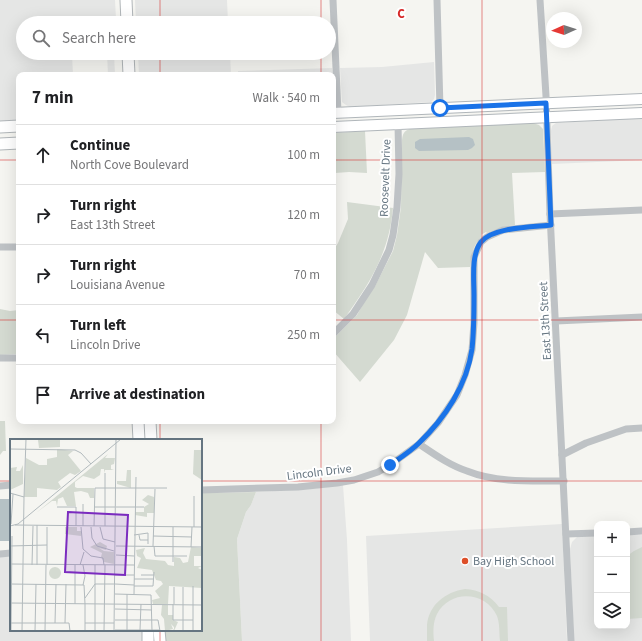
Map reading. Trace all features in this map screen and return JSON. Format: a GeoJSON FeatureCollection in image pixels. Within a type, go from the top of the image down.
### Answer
{"type":"FeatureCollection","features":[{"type":"Feature","properties":{"kind":"main road"},"geometry":{"type":"LineString","coordinates":[[126,0],[127,16]]}},
{"type":"Feature","properties":{"kind":"main road"},"geometry":{"type":"LineString","coordinates":[[128,60],[129,72]]}},
{"type":"Feature","properties":{"kind":"main road"},"geometry":{"type":"LineString","coordinates":[[336,115],[440,108],[642,99]]}},
{"type":"Feature","properties":{"kind":"main road"},"geometry":{"type":"LineString","coordinates":[[336,127],[642,113]]}},
{"type":"Feature","properties":{"kind":"main road"},"geometry":{"type":"LineString","coordinates":[[0,127],[16,126]]}},
{"type":"Feature","properties":{"kind":"main road"},"geometry":{"type":"LineString","coordinates":[[0,144],[16,143]]}},
{"type":"Feature","properties":{"kind":"main road"},"geometry":{"type":"LineString","coordinates":[[138,424],[139,439]]}},
{"type":"Feature","properties":{"kind":"main road"},"geometry":{"type":"LineString","coordinates":[[150,424],[151,439]]}},
{"type":"Feature","properties":{"kind":"main road"},"geometry":{"type":"LineString","coordinates":[[159,631],[160,641]]}},
{"type":"Feature","properties":{"kind":"street"},"geometry":{"type":"LineString","coordinates":[[334,0],[334,16]]}},
{"type":"Feature","properties":{"kind":"street"},"geometry":{"type":"LineString","coordinates":[[437,0],[440,108]]}},
{"type":"Feature","properties":{"kind":"street","name":"East 13th Street"},"geometry":{"type":"LineString","coordinates":[[540,0],[547,117],[550,214],[571,641]]}},
{"type":"Feature","properties":{"kind":"street"},"geometry":{"type":"LineString","coordinates":[[335,60],[335,72]]}},
{"type":"Feature","properties":{"kind":"street","name":"Roosevelt Drive"},"geometry":{"type":"LineString","coordinates":[[336,331],[353,314],[372,285],[389,250],[397,207],[398,124]]}},
{"type":"Feature","properties":{"kind":"street"},"geometry":{"type":"LineString","coordinates":[[550,214],[642,210]]}},
{"type":"Feature","properties":{"kind":"street","name":"Lincoln Drive"},"geometry":{"type":"LineString","coordinates":[[202,490],[298,487],[354,480],[378,472],[419,444],[438,423],[457,395],[465,374],[472,350],[474,323],[474,257],[481,242],[486,237],[504,230],[551,225]]}},
{"type":"Feature","properties":{"kind":"street"},"geometry":{"type":"LineString","coordinates":[[0,247],[16,246]]}},
{"type":"Feature","properties":{"kind":"street"},"geometry":{"type":"LineString","coordinates":[[556,321],[642,317]]}},
{"type":"Feature","properties":{"kind":"street"},"geometry":{"type":"LineString","coordinates":[[0,358],[16,358]]}},
{"type":"Feature","properties":{"kind":"street"},"geometry":{"type":"LineString","coordinates":[[562,455],[586,443],[626,429],[642,428]]}},
{"type":"Feature","properties":{"kind":"street"},"geometry":{"type":"LineString","coordinates":[[419,444],[460,468],[489,478],[512,481],[564,481]]}},
{"type":"Feature","properties":{"kind":"street"},"geometry":{"type":"LineString","coordinates":[[0,486],[10,485]]}},
{"type":"Feature","properties":{"kind":"street"},"geometry":{"type":"LineString","coordinates":[[630,532],[642,531]]}},
{"type":"Feature","properties":{"kind":"street"},"geometry":{"type":"LineString","coordinates":[[566,534],[594,533]]}},
{"type":"Feature","properties":{"kind":"street"},"geometry":{"type":"LineString","coordinates":[[0,554],[10,553]]}},
{"type":"Feature","properties":{"kind":"shaded area"},"geometry":{"type":"Polygon","coordinates":[[[0,0],[115,0],[116,16],[16,16],[16,60],[72,60],[73,72],[16,72],[16,121],[0,122],[0,0]]]}},
{"type":"Feature","properties":{"kind":"shaded area"},"geometry":{"type":"Polygon","coordinates":[[[135,0],[227,0],[228,16],[136,16],[135,0]]]}},
{"type":"Feature","properties":{"kind":"shaded area"},"geometry":{"type":"Polygon","coordinates":[[[107,60],[114,60],[115,72],[108,72],[107,60]]]}},
{"type":"Feature","properties":{"kind":"shaded area"},"geometry":{"type":"Polygon","coordinates":[[[138,60],[230,60],[231,72],[139,72],[138,60]]]}},
{"type":"Feature","properties":{"kind":"shaded area"},"geometry":{"type":"Polygon","coordinates":[[[434,62],[435,95],[431,102],[350,107],[342,102],[340,68],[382,67],[434,62]]]}},
{"type":"Feature","properties":{"kind":"shaded area"},"geometry":{"type":"Polygon","coordinates":[[[332,68],[333,72],[238,72],[332,68]]]}},
{"type":"Feature","properties":{"kind":"shaded area"},"geometry":{"type":"Polygon","coordinates":[[[642,118],[642,160],[552,164],[551,131],[552,126],[556,123],[642,118]]]}},
{"type":"Feature","properties":{"kind":"shaded area"},"geometry":{"type":"Polygon","coordinates":[[[533,123],[539,125],[543,129],[545,172],[512,173],[515,225],[502,227],[481,235],[482,236],[476,243],[473,251],[470,267],[438,268],[425,252],[407,315],[394,340],[360,382],[336,354],[336,336],[357,315],[375,286],[393,251],[401,207],[402,140],[404,133],[410,129],[533,123]]]}},
{"type":"Feature","properties":{"kind":"shaded area"},"geometry":{"type":"Polygon","coordinates":[[[365,131],[367,173],[336,173],[336,133],[365,131]]]}},
{"type":"Feature","properties":{"kind":"shaded area"},"geometry":{"type":"Polygon","coordinates":[[[469,137],[473,139],[475,145],[468,150],[419,151],[415,148],[415,142],[420,139],[469,137]]]}},
{"type":"Feature","properties":{"kind":"shaded area"},"geometry":{"type":"Polygon","coordinates":[[[347,202],[393,208],[387,239],[377,267],[362,293],[344,319],[336,312],[336,246],[348,219],[347,202]]]}},
{"type":"Feature","properties":{"kind":"shaded area"},"geometry":{"type":"Polygon","coordinates":[[[0,309],[16,310],[16,354],[0,355],[0,309]]]}},
{"type":"Feature","properties":{"kind":"shaded area"},"geometry":{"type":"Polygon","coordinates":[[[0,421],[5,421],[6,451],[3,451],[0,455],[0,421]]]}},
{"type":"Feature","properties":{"kind":"shaded area"},"geometry":{"type":"Polygon","coordinates":[[[343,485],[351,641],[242,641],[237,539],[246,512],[251,505],[256,492],[311,489],[343,485]]]}},
{"type":"Feature","properties":{"kind":"shaded area"},"geometry":{"type":"Polygon","coordinates":[[[256,492],[251,505],[246,512],[237,539],[242,641],[165,641],[164,631],[202,631],[202,493],[256,492]]]}},
{"type":"Feature","properties":{"kind":"shaded area"},"geometry":{"type":"Polygon","coordinates":[[[0,499],[10,499],[10,541],[0,541],[0,499]]]}},
{"type":"Feature","properties":{"kind":"shaded area","name":"Bay High School"},"geometry":{"type":"Polygon","coordinates":[[[562,524],[567,641],[370,641],[366,536],[562,524]]]}},
{"type":"Feature","properties":{"kind":"shaded area","name":"Bay High School"},"geometry":{"type":"Polygon","coordinates":[[[630,535],[642,535],[642,641],[574,641],[570,549],[572,542],[577,537],[594,536],[594,629],[630,629],[630,535]]]}},
{"type":"Feature","properties":{"kind":"shaded area"},"geometry":{"type":"Polygon","coordinates":[[[642,547],[642,618],[630,619],[630,554],[642,547]]]}},
{"type":"Feature","properties":{"kind":"shaded area"},"geometry":{"type":"Polygon","coordinates":[[[0,557],[10,557],[10,631],[143,631],[143,641],[0,641],[0,557]]]}},
{"type":"Feature","properties":{"kind":"shaded area"},"geometry":{"type":"Polygon","coordinates":[[[465,589],[484,594],[492,599],[499,607],[507,607],[508,641],[500,641],[498,619],[492,608],[477,598],[468,596],[450,600],[443,606],[437,614],[435,620],[433,630],[434,641],[427,641],[427,625],[431,611],[445,596],[465,589]]]}},
{"type":"Feature","properties":{"kind":"place","name":"Bay High School"},"geometry":{"type":"Point","coordinates":[465,561]}},
{"type":"Feature","properties":{"kind":"route"},"geometry":{"type":"LineString","coordinates":[[390,465],[419,444],[438,423],[457,395],[472,350],[474,323],[474,257],[481,242],[486,237],[504,230],[551,225],[546,103],[440,108]]}}]}
